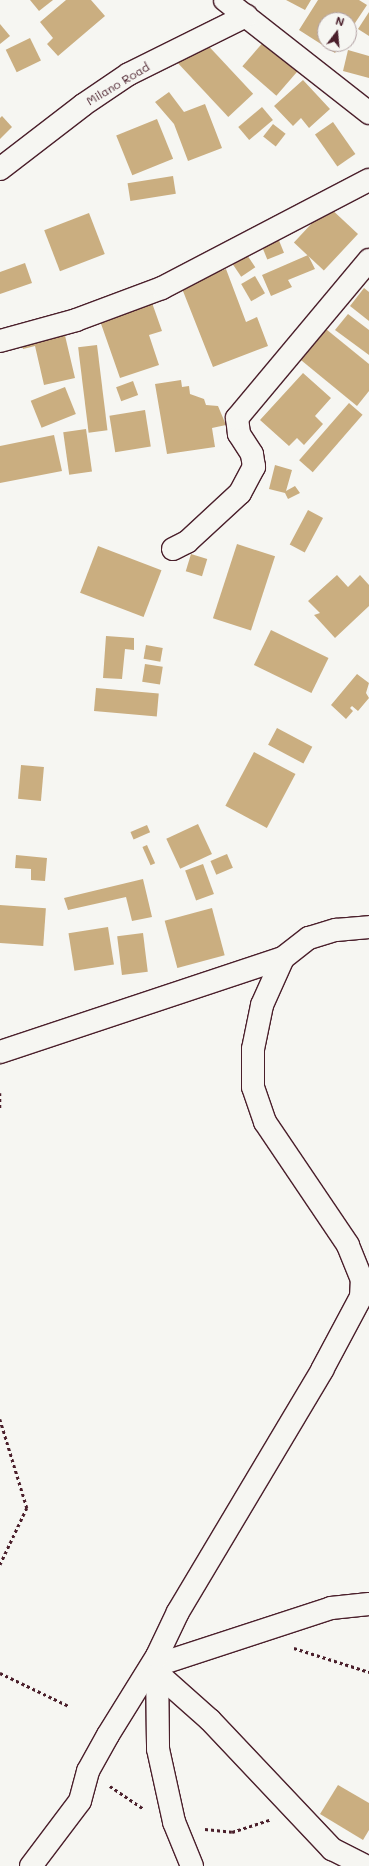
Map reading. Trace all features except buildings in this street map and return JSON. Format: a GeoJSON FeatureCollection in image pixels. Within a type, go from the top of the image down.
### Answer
{"type":"FeatureCollection","features":[{"type":"Feature","properties":{"kind":"street"},"geometry":{"type":"LineString","coordinates":[[225,0],[369,113]]}},
{"type":"Feature","properties":{"kind":"street","name":"Milano Road"},"geometry":{"type":"LineString","coordinates":[[0,169],[83,105],[129,74],[246,16]]}},
{"type":"Feature","properties":{"kind":"street"},"geometry":{"type":"LineString","coordinates":[[0,341],[76,320],[162,288],[369,180]]}},
{"type":"Feature","properties":{"kind":"street"},"geometry":{"type":"LineString","coordinates":[[173,549],[187,542],[240,493],[254,467],[252,454],[239,434],[237,418],[369,260]]}},
{"type":"Feature","properties":{"kind":"street"},"geometry":{"type":"LineString","coordinates":[[0,1052],[283,958],[309,938],[336,930],[369,927]]}},
{"type":"Feature","properties":{"kind":"street"},"geometry":{"type":"LineString","coordinates":[[31,1866],[80,1801],[88,1771],[157,1665],[178,1612],[322,1370],[361,1297],[362,1280],[348,1245],[266,1122],[253,1087],[253,1049],[262,1005],[283,958]]}},
{"type":"Feature","properties":{"kind":"street"},"geometry":{"type":"LineString","coordinates":[[157,1665],[331,1608],[369,1604]]}},
{"type":"Feature","properties":{"kind":"street"},"geometry":{"type":"LineString","coordinates":[[157,1665],[332,1849],[365,1866]]}},
{"type":"Feature","properties":{"kind":"street"},"geometry":{"type":"LineString","coordinates":[[157,1665],[158,1750],[174,1822],[192,1866]]}},
{"type":"Feature","properties":{"kind":"path"},"geometry":{"type":"LineString","coordinates":[[0,1093],[0,1110]]}},
{"type":"Feature","properties":{"kind":"path"},"geometry":{"type":"LineString","coordinates":[[0,1418],[27,1508],[0,1565]]}},
{"type":"Feature","properties":{"kind":"path"},"geometry":{"type":"LineString","coordinates":[[289,1647],[369,1672]]}},
{"type":"Feature","properties":{"kind":"path"},"geometry":{"type":"LineString","coordinates":[[0,1673],[69,1706]]}},
{"type":"Feature","properties":{"kind":"path"},"geometry":{"type":"LineString","coordinates":[[88,1771],[146,1810],[174,1822],[232,1832],[262,1822],[300,1816]]}}]}
